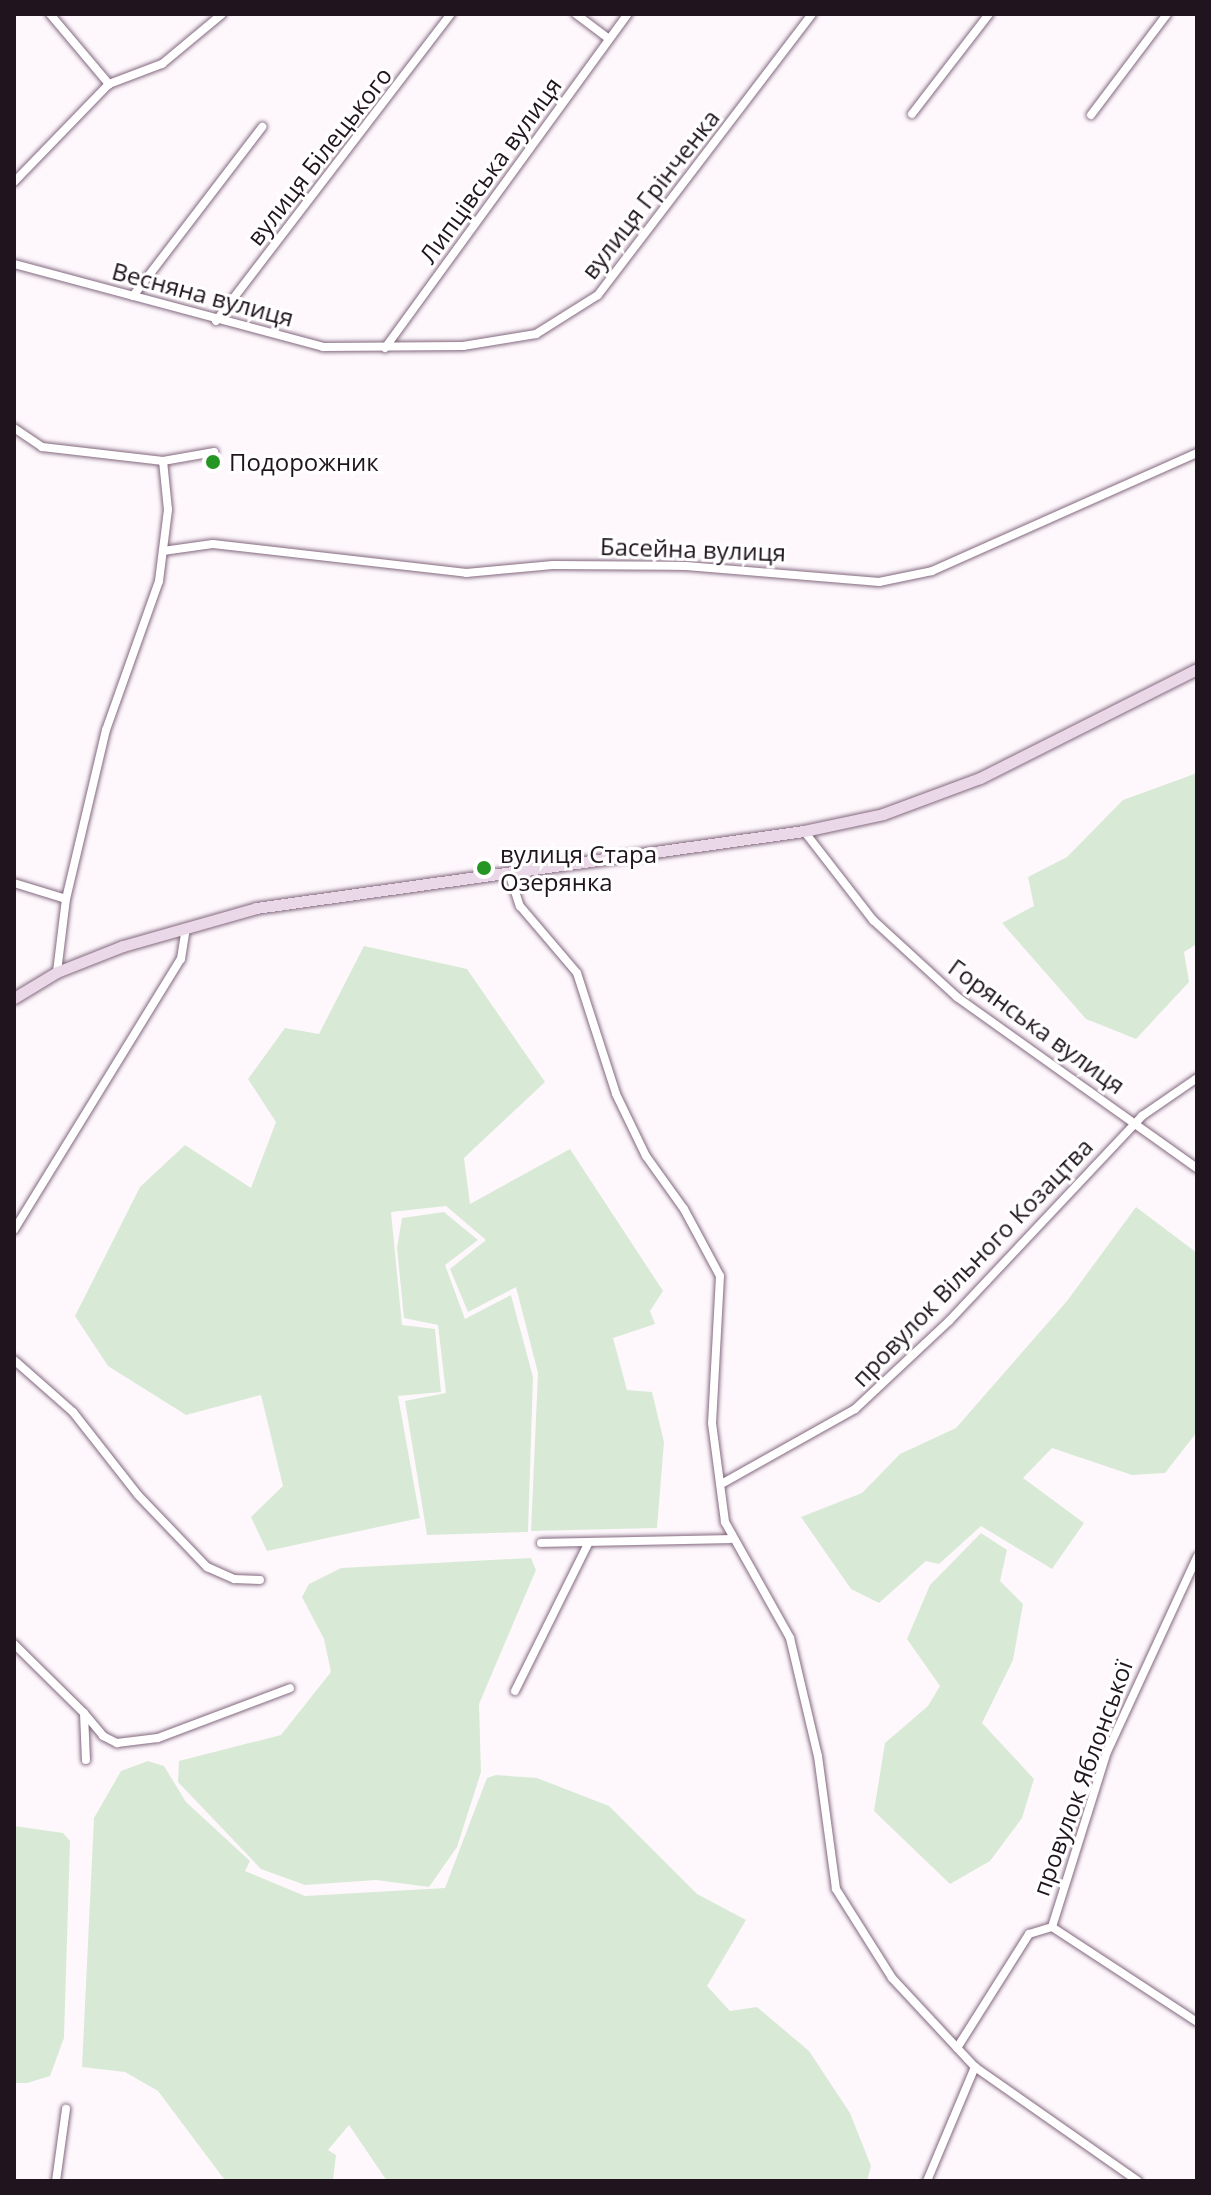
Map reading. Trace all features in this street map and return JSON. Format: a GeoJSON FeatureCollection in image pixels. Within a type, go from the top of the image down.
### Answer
{"type":"FeatureCollection","features":[{"type":"Feature","properties":{"kind":"main road"},"geometry":{"type":"LineString","coordinates":[[14,998],[57,972],[186,928],[328,895],[804,831],[883,814],[980,778],[1197,669]]}},
{"type":"Feature","properties":{"kind":"street"},"geometry":{"type":"LineString","coordinates":[[50,14],[109,84]]}},
{"type":"Feature","properties":{"kind":"street"},"geometry":{"type":"LineString","coordinates":[[14,182],[109,84],[162,64],[222,14]]}},
{"type":"Feature","properties":{"kind":"street","name":"вулиця Білецького"},"geometry":{"type":"LineString","coordinates":[[216,321],[451,14]]}},
{"type":"Feature","properties":{"kind":"street"},"geometry":{"type":"LineString","coordinates":[[576,14],[609,39]]}},
{"type":"Feature","properties":{"kind":"street","name":"Липцівська вулиця"},"geometry":{"type":"LineString","coordinates":[[385,348],[628,14]]}},
{"type":"Feature","properties":{"kind":"street","name":"вулиця Грінченка"},"geometry":{"type":"LineString","coordinates":[[385,348],[463,346],[536,334],[598,295],[812,14]]}},
{"type":"Feature","properties":{"kind":"street"},"geometry":{"type":"LineString","coordinates":[[912,114],[989,14]]}},
{"type":"Feature","properties":{"kind":"street"},"geometry":{"type":"LineString","coordinates":[[1091,115],[1167,14]]}},
{"type":"Feature","properties":{"kind":"street"},"geometry":{"type":"LineString","coordinates":[[133,296],[262,127]]}},
{"type":"Feature","properties":{"kind":"street","name":"Весняна вулиця"},"geometry":{"type":"LineString","coordinates":[[14,264],[216,321],[323,347],[385,348]]}},
{"type":"Feature","properties":{"kind":"street"},"geometry":{"type":"LineString","coordinates":[[14,428],[42,447],[163,461],[214,452]]}},
{"type":"Feature","properties":{"kind":"street","name":"Басейна вулиця"},"geometry":{"type":"LineString","coordinates":[[163,551],[213,544],[466,573],[553,565],[686,566],[879,582],[932,571],[1197,453]]}},
{"type":"Feature","properties":{"kind":"street"},"geometry":{"type":"LineString","coordinates":[[57,972],[66,899],[106,730],[159,581],[163,551],[163,461]]}},
{"type":"Feature","properties":{"kind":"street","name":"Горянська вулиця"},"geometry":{"type":"LineString","coordinates":[[804,831],[873,920],[957,997],[1197,1168]]}},
{"type":"Feature","properties":{"kind":"street"},"geometry":{"type":"LineString","coordinates":[[509,873],[520,906],[577,973],[616,1094],[646,1156],[684,1209],[720,1276],[712,1423],[730,1539],[763,1585],[790,1638],[818,1756],[836,1889],[892,1978],[975,2067],[1138,2181]]}},
{"type":"Feature","properties":{"kind":"street"},"geometry":{"type":"LineString","coordinates":[[14,883],[66,899]]}},
{"type":"Feature","properties":{"kind":"street"},"geometry":{"type":"LineString","coordinates":[[14,1230],[181,959],[186,928]]}},
{"type":"Feature","properties":{"kind":"street","name":"провулок Вільного Козацтва"},"geometry":{"type":"LineString","coordinates":[[723,1483],[855,1409],[959,1310],[1136,1123],[1197,1078]]}},
{"type":"Feature","properties":{"kind":"street"},"geometry":{"type":"LineString","coordinates":[[14,1360],[73,1412],[138,1495],[207,1567],[234,1579],[260,1580]]}},
{"type":"Feature","properties":{"kind":"street"},"geometry":{"type":"LineString","coordinates":[[541,1543],[730,1539]]}},
{"type":"Feature","properties":{"kind":"street"},"geometry":{"type":"LineString","coordinates":[[515,1691],[588,1544]]}},
{"type":"Feature","properties":{"kind":"street","name":"провулок Яблонської"},"geometry":{"type":"LineString","coordinates":[[1052,1927],[1107,1752],[1197,1557]]}},
{"type":"Feature","properties":{"kind":"street"},"geometry":{"type":"LineString","coordinates":[[14,1644],[103,1736],[117,1743],[158,1738],[290,1688]]}},
{"type":"Feature","properties":{"kind":"street"},"geometry":{"type":"LineString","coordinates":[[84,1713],[86,1760]]}},
{"type":"Feature","properties":{"kind":"street"},"geometry":{"type":"LineString","coordinates":[[957,2048],[1029,1934],[1052,1927],[1197,2022]]}},
{"type":"Feature","properties":{"kind":"street"},"geometry":{"type":"LineString","coordinates":[[927,2181],[975,2067]]}},
{"type":"Feature","properties":{"kind":"street"},"geometry":{"type":"LineString","coordinates":[[56,2181],[66,2109]]}},
{"type":"Feature","properties":{"kind":"green space"},"geometry":{"type":"Polygon","coordinates":[[[1197,773],[1197,944],[1184,952],[1189,982],[1136,1039],[1086,1019],[1002,923],[1034,906],[1028,877],[1067,857],[1123,800],[1197,773]]]}},
{"type":"Feature","properties":{"kind":"green space"},"geometry":{"type":"Polygon","coordinates":[[[364,946],[467,969],[545,1082],[464,1158],[470,1204],[570,1149],[663,1291],[650,1311],[655,1324],[613,1338],[627,1390],[652,1392],[664,1442],[657,1528],[531,1531],[538,1373],[516,1287],[468,1312],[450,1269],[486,1240],[446,1206],[391,1212],[402,1325],[435,1329],[441,1392],[398,1396],[420,1518],[267,1551],[251,1517],[283,1486],[261,1395],[186,1415],[108,1366],[75,1316],[140,1187],[185,1145],[251,1188],[276,1122],[248,1079],[285,1028],[319,1034],[364,946]]]}},
{"type":"Feature","properties":{"kind":"green space"},"geometry":{"type":"Polygon","coordinates":[[[1136,1207],[1197,1253],[1197,1432],[1165,1473],[1132,1475],[1052,1448],[1023,1478],[1084,1523],[1052,1569],[981,1526],[939,1564],[926,1561],[879,1603],[851,1589],[801,1517],[862,1493],[900,1454],[956,1428],[1067,1301],[1136,1207]]]}},
{"type":"Feature","properties":{"kind":"green space"},"geometry":{"type":"Polygon","coordinates":[[[444,1212],[478,1240],[445,1265],[465,1319],[511,1295],[533,1377],[528,1532],[427,1535],[405,1401],[446,1393],[438,1325],[404,1318],[397,1248],[402,1218],[444,1212]]]}},
{"type":"Feature","properties":{"kind":"green space"},"geometry":{"type":"Polygon","coordinates":[[[981,1533],[1007,1550],[1000,1581],[1023,1604],[1013,1660],[982,1723],[1034,1779],[1022,1818],[990,1861],[950,1884],[874,1811],[885,1743],[928,1706],[940,1686],[907,1639],[930,1585],[981,1533]]]}},
{"type":"Feature","properties":{"kind":"green space"},"geometry":{"type":"Polygon","coordinates":[[[531,1558],[536,1570],[479,1704],[481,1772],[457,1847],[429,1887],[376,1880],[305,1885],[261,1869],[178,1782],[179,1761],[281,1735],[331,1672],[324,1639],[302,1597],[309,1584],[341,1568],[531,1558]]]}},
{"type":"Feature","properties":{"kind":"green space"},"geometry":{"type":"Polygon","coordinates":[[[148,1761],[164,1766],[186,1802],[250,1861],[245,1871],[305,1896],[445,1888],[487,1778],[496,1775],[537,1778],[609,1806],[697,1894],[746,1920],[707,1986],[730,2011],[757,2007],[809,2051],[850,2113],[871,2166],[867,2181],[387,2181],[349,2125],[328,2150],[336,2155],[333,2181],[224,2179],[158,2091],[125,2072],[82,2067],[94,1818],[121,1771],[148,1761]]]}},
{"type":"Feature","properties":{"kind":"green space"},"geometry":{"type":"Polygon","coordinates":[[[14,1826],[63,1833],[70,1841],[64,2038],[50,2076],[27,2083],[14,2083],[14,1826]]]}},
{"type":"Feature","properties":{"kind":"place","name":"Подорожник"},"geometry":{"type":"Point","coordinates":[213,462]}},
{"type":"Feature","properties":{"kind":"place","name":"вулиця Стара Озерянка"},"geometry":{"type":"Point","coordinates":[484,868]}}]}
